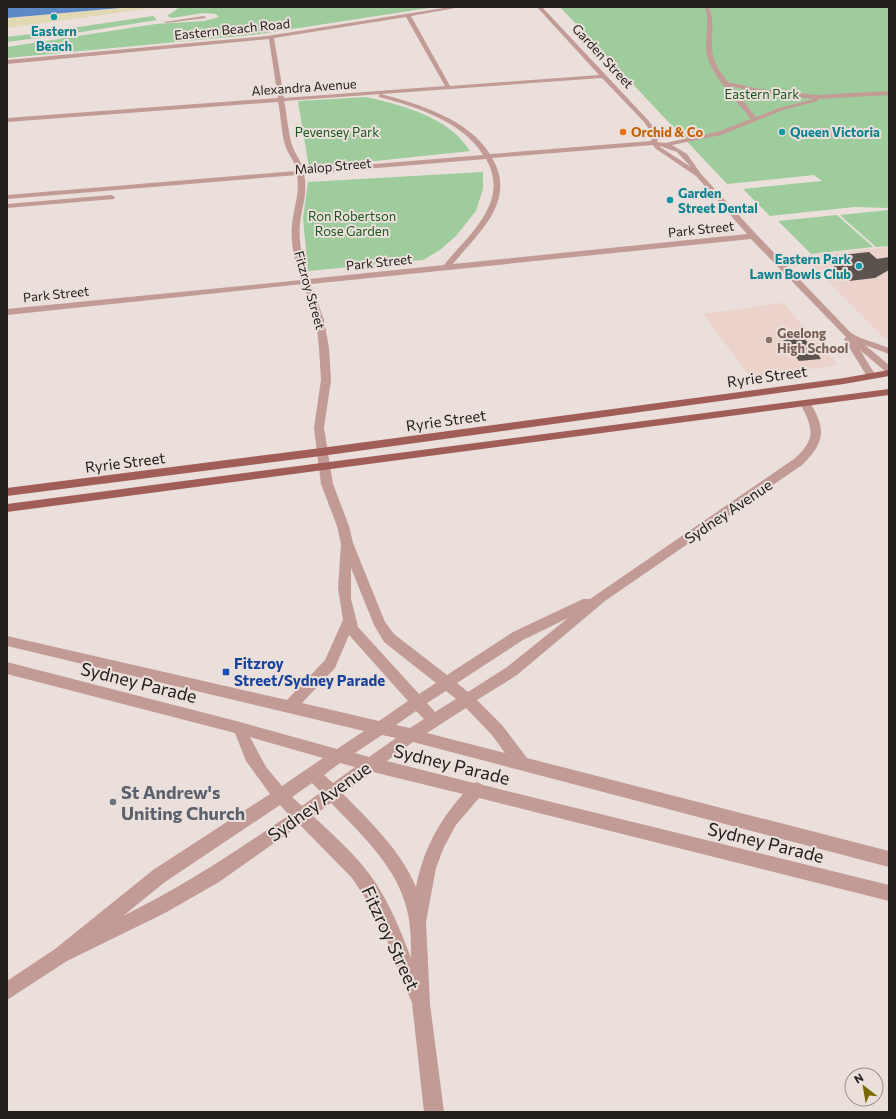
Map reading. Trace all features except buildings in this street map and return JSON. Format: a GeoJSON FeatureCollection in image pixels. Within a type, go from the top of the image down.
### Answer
{"type":"FeatureCollection","features":[{"type":"Feature","properties":{"kind":"main road","name":"Ryrie Street"},"geometry":{"type":"LineString","coordinates":[[7,492],[321,452],[871,376],[889,371]]}},
{"type":"Feature","properties":{"kind":"main road","name":"Garden Street"},"geometry":{"type":"LineString","coordinates":[[871,376],[888,394]]}},
{"type":"Feature","properties":{"kind":"main road","name":"Ryrie Street"},"geometry":{"type":"LineString","coordinates":[[7,508],[805,403],[888,394]]}},
{"type":"Feature","properties":{"kind":"street","name":"Eastern Beach Road"},"geometry":{"type":"LineString","coordinates":[[7,62],[271,38],[459,7]]}},
{"type":"Feature","properties":{"kind":"street","name":"Garden Street"},"geometry":{"type":"LineString","coordinates":[[540,7],[646,121],[656,135],[655,143],[662,152],[671,156],[698,175],[753,236],[846,334],[889,371]]}},
{"type":"Feature","properties":{"kind":"street"},"geometry":{"type":"LineString","coordinates":[[707,7],[711,19],[709,49],[714,67],[755,120]]}},
{"type":"Feature","properties":{"kind":"street"},"geometry":{"type":"LineString","coordinates":[[408,16],[448,87]]}},
{"type":"Feature","properties":{"kind":"street"},"geometry":{"type":"LineString","coordinates":[[166,22],[204,17]]}},
{"type":"Feature","properties":{"kind":"street","name":"Fitzroy Street"},"geometry":{"type":"LineString","coordinates":[[271,38],[290,149],[298,161],[303,189],[298,211],[296,236],[298,258],[320,320],[325,354],[324,396],[319,428],[323,466],[328,488],[343,526],[347,543],[380,625],[398,646],[468,700],[497,730],[523,765]]}},
{"type":"Feature","properties":{"kind":"street","name":"Alexandra Avenue"},"geometry":{"type":"LineString","coordinates":[[7,120],[603,76]]}},
{"type":"Feature","properties":{"kind":"street"},"geometry":{"type":"LineString","coordinates":[[724,81],[738,86],[774,93],[841,97]]}},
{"type":"Feature","properties":{"kind":"street"},"geometry":{"type":"LineString","coordinates":[[366,93],[409,104],[448,120],[473,138],[487,157],[496,174],[496,197],[491,211],[481,228],[456,254],[446,268]]}},
{"type":"Feature","properties":{"kind":"street"},"geometry":{"type":"LineString","coordinates":[[686,149],[719,134],[796,104],[841,97],[889,93]]}},
{"type":"Feature","properties":{"kind":"street","name":"Garden Street"},"geometry":{"type":"LineString","coordinates":[[646,121],[664,134],[667,140],[665,144]]}},
{"type":"Feature","properties":{"kind":"street"},"geometry":{"type":"LineString","coordinates":[[665,144],[719,134]]}},
{"type":"Feature","properties":{"kind":"street","name":"Garden Street"},"geometry":{"type":"LineString","coordinates":[[655,143],[686,149],[698,175]]}},
{"type":"Feature","properties":{"kind":"street","name":"Malop Street"},"geometry":{"type":"LineString","coordinates":[[7,197],[301,179],[487,157],[655,143]]}},
{"type":"Feature","properties":{"kind":"street"},"geometry":{"type":"LineString","coordinates":[[563,150],[568,158]]}},
{"type":"Feature","properties":{"kind":"street"},"geometry":{"type":"LineString","coordinates":[[651,151],[662,152]]}},
{"type":"Feature","properties":{"kind":"street"},"geometry":{"type":"LineString","coordinates":[[7,206],[118,196]]}},
{"type":"Feature","properties":{"kind":"street","name":"Park Street"},"geometry":{"type":"LineString","coordinates":[[7,312],[753,236]]}},
{"type":"Feature","properties":{"kind":"street","name":"Garden Street"},"geometry":{"type":"LineString","coordinates":[[846,334],[889,351]]}},
{"type":"Feature","properties":{"kind":"street","name":"Garden Street"},"geometry":{"type":"LineString","coordinates":[[846,334],[871,376]]}},
{"type":"Feature","properties":{"kind":"street","name":"Sydney Avenue"},"geometry":{"type":"LineString","coordinates":[[61,955],[181,895],[213,876],[302,815],[411,735],[468,700],[529,658],[601,597],[771,482],[803,458],[815,444],[817,434],[816,424],[805,403]]}},
{"type":"Feature","properties":{"kind":"street","name":"Fitzroy Street"},"geometry":{"type":"LineString","coordinates":[[347,543],[343,577],[349,620],[359,638],[434,721]]}},
{"type":"Feature","properties":{"kind":"street","name":"Sydney Avenue"},"geometry":{"type":"LineString","coordinates":[[7,991],[61,955],[158,876],[313,774],[446,683],[518,636],[601,597]]}},
{"type":"Feature","properties":{"kind":"street"},"geometry":{"type":"LineString","coordinates":[[290,707],[330,664],[349,620]]}},
{"type":"Feature","properties":{"kind":"street","name":"Sydney Parade"},"geometry":{"type":"LineString","coordinates":[[7,641],[411,735],[889,859]]}},
{"type":"Feature","properties":{"kind":"street","name":"Sydney Parade"},"geometry":{"type":"LineString","coordinates":[[7,668],[240,728],[338,756],[477,789],[889,892]]}},
{"type":"Feature","properties":{"kind":"street","name":"Fitzroy Street"},"geometry":{"type":"LineString","coordinates":[[240,728],[251,756],[281,795],[344,856],[368,886],[387,921],[421,1002]]}},
{"type":"Feature","properties":{"kind":"street","name":"Fitzroy Street"},"geometry":{"type":"LineString","coordinates":[[313,774],[332,793],[386,855],[400,874],[409,889],[419,922]]}},
{"type":"Feature","properties":{"kind":"street","name":"Fitzroy Street"},"geometry":{"type":"LineString","coordinates":[[434,1112],[421,1002],[419,922],[428,869],[438,840],[450,821],[477,789]]}},
{"type":"Feature","properties":{"kind":"shaded area","name":"Geelong High School"},"geometry":{"type":"Polygon","coordinates":[[[889,247],[889,340],[884,338],[803,256],[889,247]]]}},
{"type":"Feature","properties":{"kind":"shaded area","name":"Geelong High School"},"geometry":{"type":"Polygon","coordinates":[[[783,303],[838,365],[750,377],[703,314],[783,303]]]}},
{"type":"Feature","properties":{"kind":"green space"},"geometry":{"type":"Polygon","coordinates":[[[180,7],[435,7],[260,34],[7,58],[7,47],[156,24],[204,21],[219,17],[216,14],[203,13],[172,18],[167,16],[180,7]]]}},
{"type":"Feature","properties":{"kind":"green space","name":"Eastern Park"},"geometry":{"type":"Polygon","coordinates":[[[560,7],[889,7],[889,208],[854,207],[770,216],[743,189],[822,181],[814,175],[727,184],[560,7]]]}},
{"type":"Feature","properties":{"kind":"green space"},"geometry":{"type":"Polygon","coordinates":[[[153,16],[157,20],[75,33],[72,28],[153,16]]]}},
{"type":"Feature","properties":{"kind":"green space"},"geometry":{"type":"Polygon","coordinates":[[[57,31],[60,35],[7,42],[7,37],[57,31]]]}},
{"type":"Feature","properties":{"kind":"green space","name":"Pevensey Park"},"geometry":{"type":"Polygon","coordinates":[[[366,97],[424,114],[450,129],[461,139],[470,151],[309,168],[298,101],[366,97]]]}},
{"type":"Feature","properties":{"kind":"green space","name":"Ron Robertson Rose Garden"},"geometry":{"type":"Polygon","coordinates":[[[483,172],[483,189],[476,211],[456,236],[440,250],[423,260],[308,271],[303,218],[308,182],[483,172]]]}},
{"type":"Feature","properties":{"kind":"green space"},"geometry":{"type":"Polygon","coordinates":[[[889,210],[889,246],[876,247],[840,215],[889,210]]]}},
{"type":"Feature","properties":{"kind":"green space"},"geometry":{"type":"Polygon","coordinates":[[[837,215],[873,247],[811,254],[778,221],[837,215]]]}},
{"type":"Feature","properties":{"kind":"sand","name":"Eastern Beach"},"geometry":{"type":"Polygon","coordinates":[[[131,7],[172,7],[152,8],[7,28],[7,18],[131,7]]]}},
{"type":"Feature","properties":{"kind":"water"},"geometry":{"type":"Polygon","coordinates":[[[7,7],[131,7],[7,18],[7,7]]]}},
{"type":"Feature","properties":{"kind":"place","name":"Eastern Beach"},"geometry":{"type":"Point","coordinates":[54,17]}},
{"type":"Feature","properties":{"kind":"place","name":"Orchid & Co"},"geometry":{"type":"Point","coordinates":[623,132]}},
{"type":"Feature","properties":{"kind":"place","name":"Queen Victoria"},"geometry":{"type":"Point","coordinates":[782,132]}},
{"type":"Feature","properties":{"kind":"place","name":"Garden Street Dental"},"geometry":{"type":"Point","coordinates":[670,200]}},
{"type":"Feature","properties":{"kind":"place","name":"Eastern Park Lawn Bowls Club"},"geometry":{"type":"Point","coordinates":[859,266]}},
{"type":"Feature","properties":{"kind":"place","name":"Geelong High School"},"geometry":{"type":"Point","coordinates":[769,340]}},
{"type":"Feature","properties":{"kind":"place","name":"Fitzroy Street/Sydney Parade"},"geometry":{"type":"Point","coordinates":[226,672]}},
{"type":"Feature","properties":{"kind":"place","name":"St Andrew's Uniting Church"},"geometry":{"type":"Point","coordinates":[113,802]}}]}
